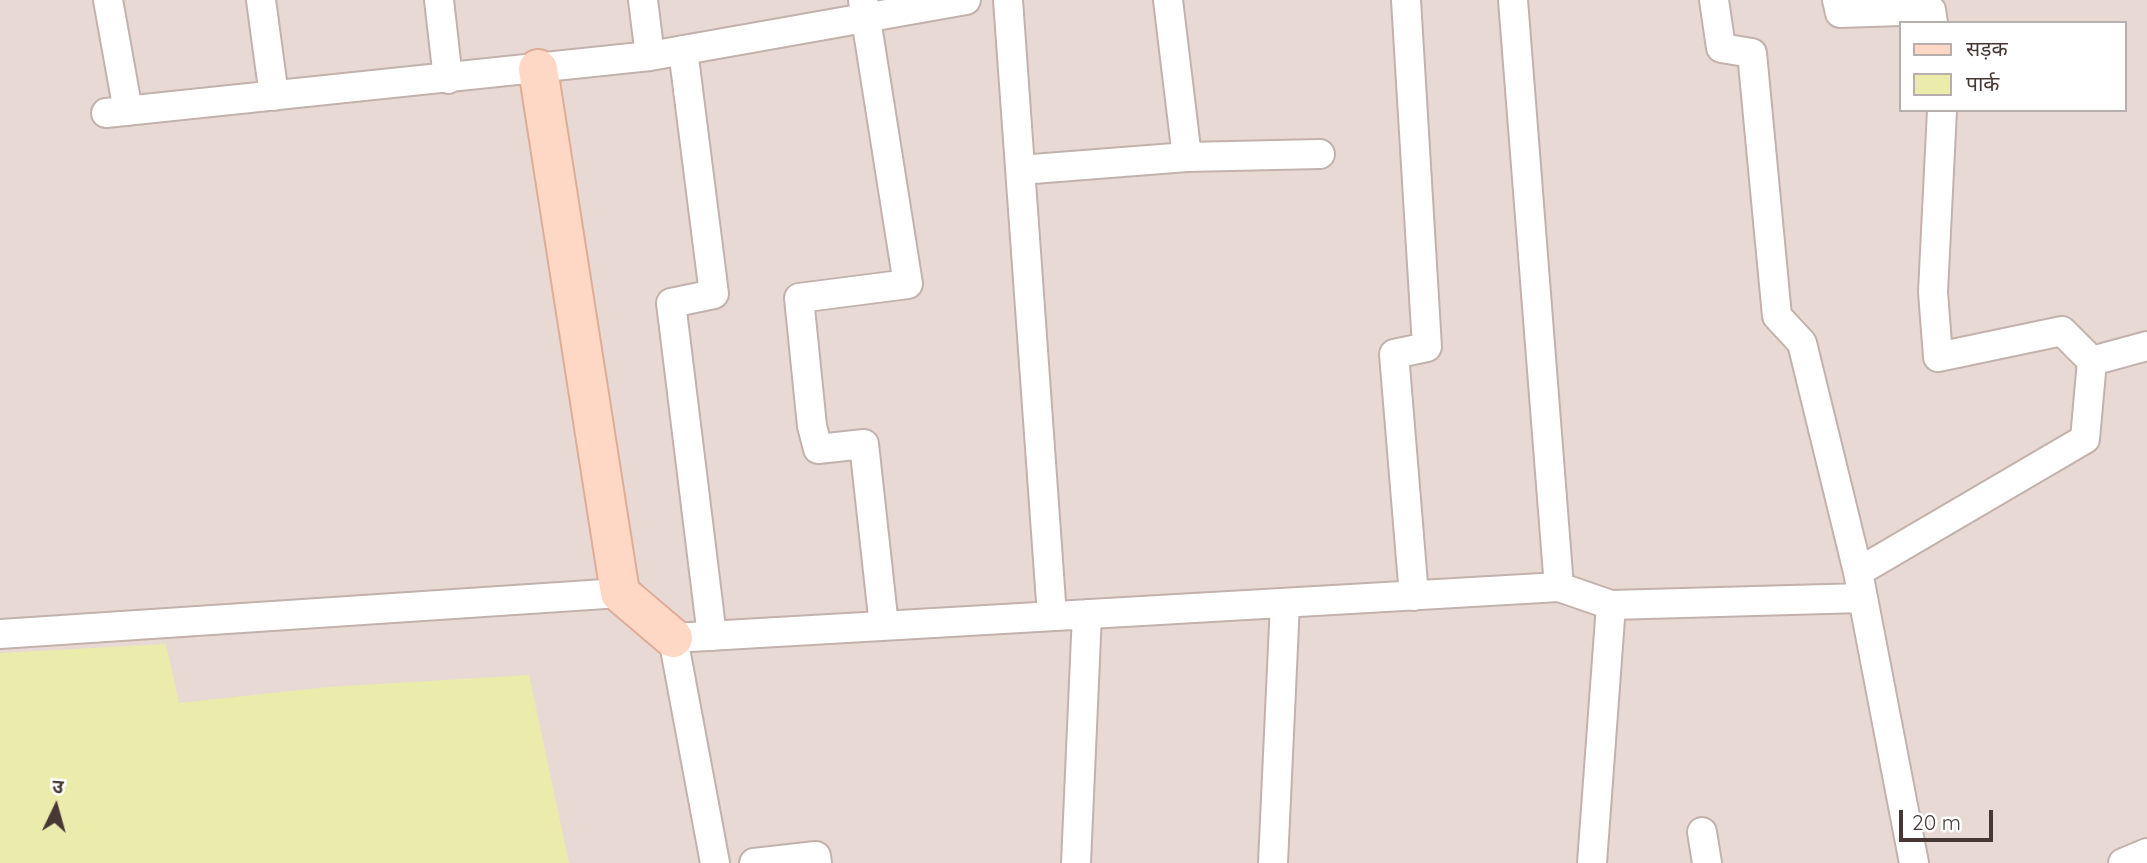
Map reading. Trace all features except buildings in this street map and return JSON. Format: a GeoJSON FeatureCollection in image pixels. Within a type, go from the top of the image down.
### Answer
{"type":"FeatureCollection","features":[{"type":"Feature","properties":{"kind":"street"},"geometry":{"type":"LineString","coordinates":[[108,0],[117,112],[650,56],[865,9],[960,1]]}},
{"type":"Feature","properties":{"kind":"street"},"geometry":{"type":"LineString","coordinates":[[261,0],[274,96]]}},
{"type":"Feature","properties":{"kind":"street"},"geometry":{"type":"LineString","coordinates":[[439,0],[448,79]]}},
{"type":"Feature","properties":{"kind":"street"},"geometry":{"type":"LineString","coordinates":[[643,0],[650,56]]}},
{"type":"Feature","properties":{"kind":"street"},"geometry":{"type":"LineString","coordinates":[[1008,0],[1052,616]]}},
{"type":"Feature","properties":{"kind":"street"},"geometry":{"type":"LineString","coordinates":[[1168,0],[1187,157]]}},
{"type":"Feature","properties":{"kind":"street"},"geometry":{"type":"LineString","coordinates":[[1406,0],[1427,347],[1394,354],[1414,596]]}},
{"type":"Feature","properties":{"kind":"street"},"geometry":{"type":"LineString","coordinates":[[1513,0],[1559,587]]}},
{"type":"Feature","properties":{"kind":"street"},"geometry":{"type":"LineString","coordinates":[[1714,0],[1721,48],[1752,53],[1777,316],[1802,343],[1861,585],[1914,863]]}},
{"type":"Feature","properties":{"kind":"street"},"geometry":{"type":"LineString","coordinates":[[1837,0],[1840,13],[1931,10],[1933,21]]}},
{"type":"Feature","properties":{"kind":"street"},"geometry":{"type":"LineString","coordinates":[[865,9],[908,284],[799,298],[812,426],[818,449],[864,444],[884,626]]}},
{"type":"Feature","properties":{"kind":"street"},"geometry":{"type":"LineString","coordinates":[[683,50],[714,294],[671,303],[712,636]]}},
{"type":"Feature","properties":{"kind":"street"},"geometry":{"type":"LineString","coordinates":[[538,69],[620,593],[673,638],[715,863]]}},
{"type":"Feature","properties":{"kind":"street"},"geometry":{"type":"LineString","coordinates":[[1942,112],[1933,292],[1938,357],[2062,331],[2092,361]]}},
{"type":"Feature","properties":{"kind":"street"},"geometry":{"type":"LineString","coordinates":[[1020,170],[1187,157],[1320,154]]}},
{"type":"Feature","properties":{"kind":"street"},"geometry":{"type":"LineString","coordinates":[[2092,361],[2147,346]]}},
{"type":"Feature","properties":{"kind":"street"},"geometry":{"type":"LineString","coordinates":[[673,638],[1559,587],[1611,605],[1861,585],[2085,439],[2092,361]]}},
{"type":"Feature","properties":{"kind":"street"},"geometry":{"type":"LineString","coordinates":[[0,634],[620,593]]}},
{"type":"Feature","properties":{"kind":"street"},"geometry":{"type":"LineString","coordinates":[[1273,863],[1285,603]]}},
{"type":"Feature","properties":{"kind":"street"},"geometry":{"type":"LineString","coordinates":[[1592,863],[1611,605]]}},
{"type":"Feature","properties":{"kind":"street"},"geometry":{"type":"LineString","coordinates":[[1076,863],[1087,614]]}},
{"type":"Feature","properties":{"kind":"street"},"geometry":{"type":"LineString","coordinates":[[1702,832],[1707,863]]}},
{"type":"Feature","properties":{"kind":"street"},"geometry":{"type":"LineString","coordinates":[[2123,863],[2147,853]]}},
{"type":"Feature","properties":{"kind":"street"},"geometry":{"type":"LineString","coordinates":[[754,863],[816,856],[817,863]]}},
{"type":"Feature","properties":{"kind":"shaded area"},"geometry":{"type":"Polygon","coordinates":[[[0,0],[2147,0],[2147,863],[0,863],[0,0]]]}},
{"type":"Feature","properties":{"kind":"green space"},"geometry":{"type":"Polygon","coordinates":[[[166,644],[179,703],[328,687],[529,675],[569,863],[0,863],[0,653],[166,644]]]}}]}
